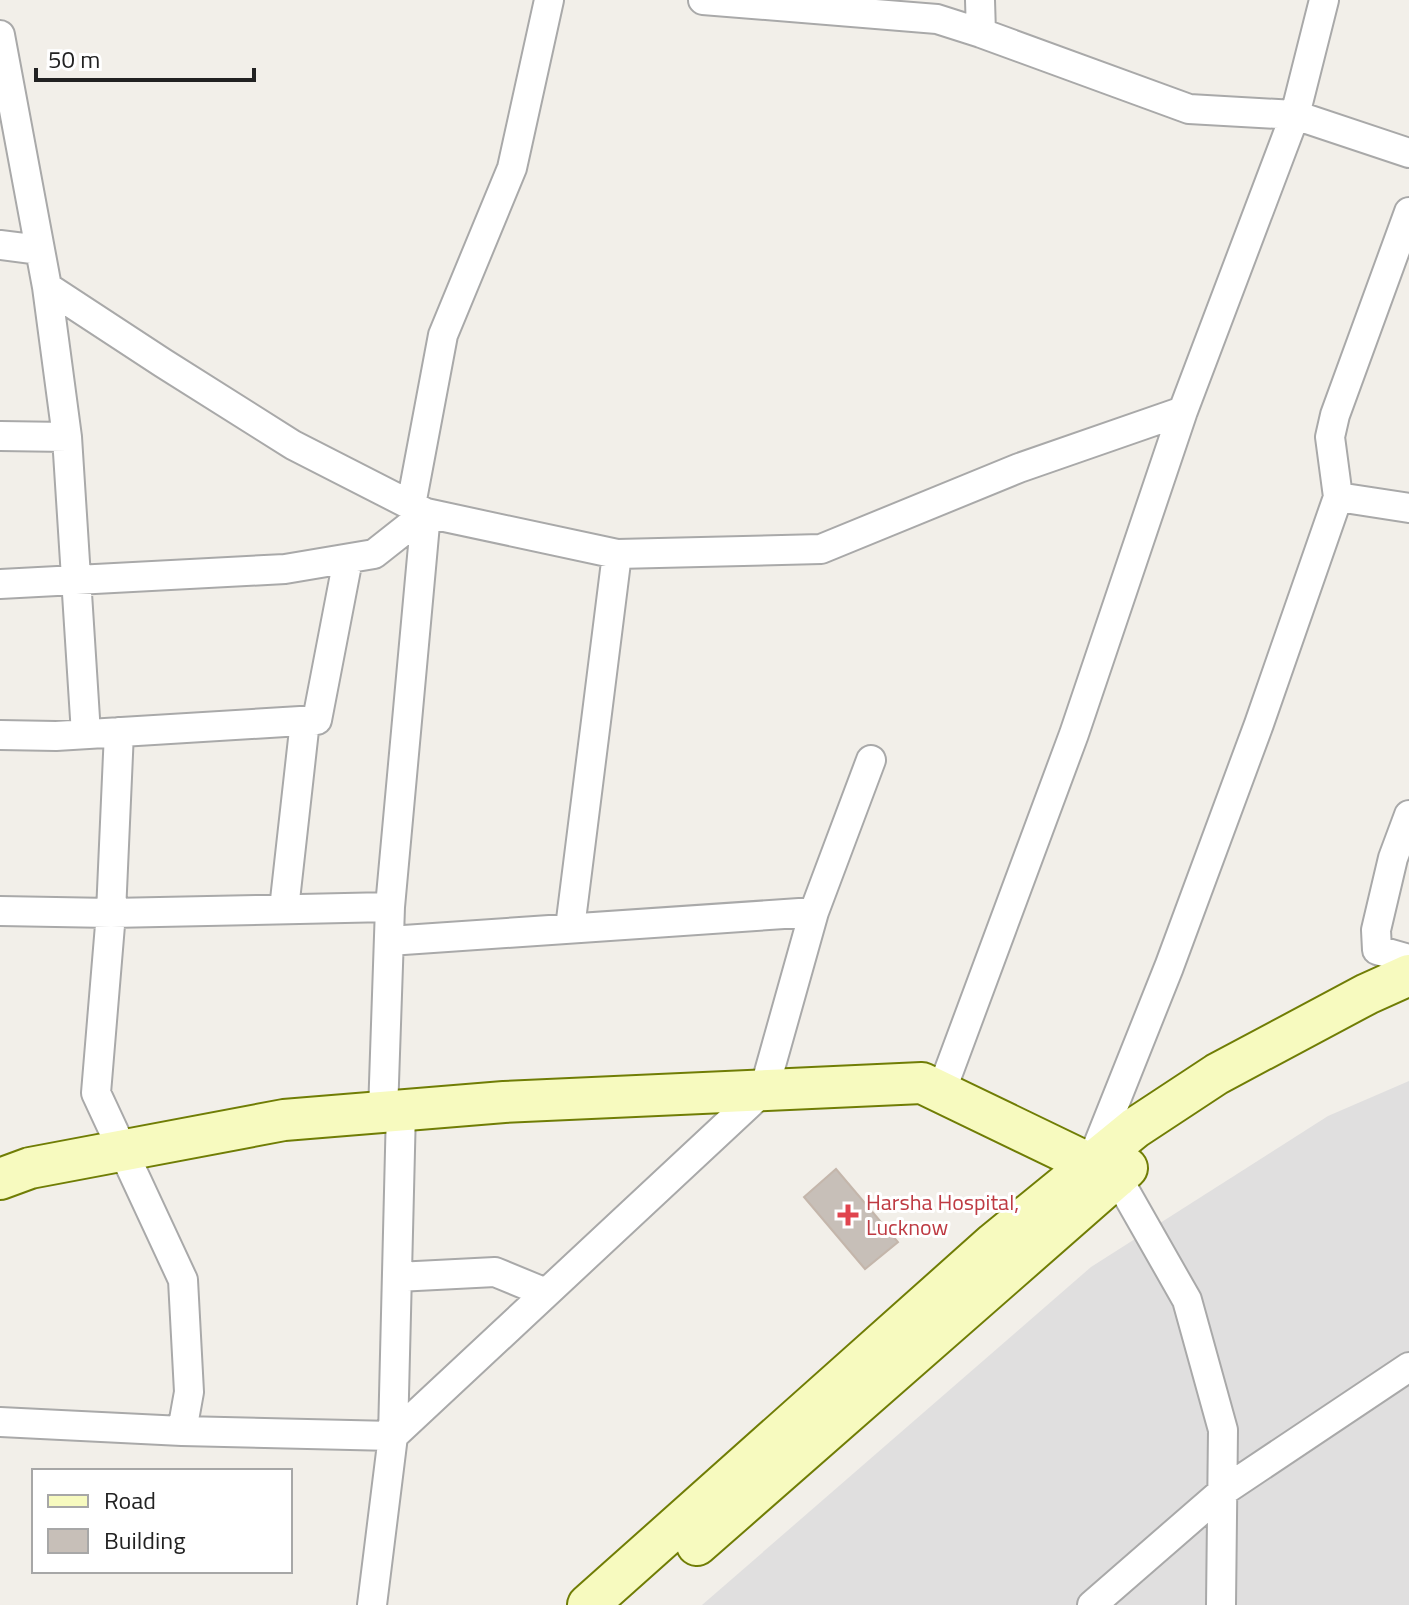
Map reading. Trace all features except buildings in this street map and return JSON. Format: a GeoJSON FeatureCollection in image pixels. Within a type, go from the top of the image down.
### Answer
{"type":"FeatureCollection","features":[{"type":"Feature","properties":{"kind":"main road"},"geometry":{"type":"LineString","coordinates":[[628,1605],[1104,1171],[1135,1128],[1217,1074],[1409,975]]}},
{"type":"Feature","properties":{"kind":"main road"},"geometry":{"type":"LineString","coordinates":[[588,1605],[994,1243],[1104,1171],[1269,1072],[1409,1004]]}},
{"type":"Feature","properties":{"kind":"main road"},"geometry":{"type":"LineString","coordinates":[[0,1179],[30,1168],[284,1120],[504,1102],[922,1083],[1104,1171]]}},
{"type":"Feature","properties":{"kind":"street"},"geometry":{"type":"LineString","coordinates":[[372,1605],[393,1436],[397,1277],[389,941],[419,509],[443,335],[512,168],[549,0]]}},
{"type":"Feature","properties":{"kind":"street"},"geometry":{"type":"LineString","coordinates":[[703,0],[839,5],[937,19],[1189,109],[1295,115],[1409,153]]}},
{"type":"Feature","properties":{"kind":"street"},"geometry":{"type":"LineString","coordinates":[[980,0],[981,33]]}},
{"type":"Feature","properties":{"kind":"street"},"geometry":{"type":"LineString","coordinates":[[941,1092],[1074,734],[1183,411],[1295,115],[1324,0]]}},
{"type":"Feature","properties":{"kind":"street"},"geometry":{"type":"LineString","coordinates":[[0,35],[47,287],[67,437],[86,734]]}},
{"type":"Feature","properties":{"kind":"street"},"geometry":{"type":"LineString","coordinates":[[1221,1605],[1223,1430],[1187,1300],[1104,1171],[1169,967],[1254,738],[1338,497],[1330,437],[1335,415],[1409,212]]}},
{"type":"Feature","properties":{"kind":"street"},"geometry":{"type":"LineString","coordinates":[[0,245],[40,250]]}},
{"type":"Feature","properties":{"kind":"street"},"geometry":{"type":"LineString","coordinates":[[47,287],[293,445],[419,509],[617,554],[821,549],[1019,468],[1183,411]]}},
{"type":"Feature","properties":{"kind":"street"},"geometry":{"type":"LineString","coordinates":[[0,436],[67,437]]}},
{"type":"Feature","properties":{"kind":"street"},"geometry":{"type":"LineString","coordinates":[[1338,497],[1409,508]]}},
{"type":"Feature","properties":{"kind":"street"},"geometry":{"type":"LineString","coordinates":[[0,584],[285,569],[348,559],[374,554],[419,509]]}},
{"type":"Feature","properties":{"kind":"street"},"geometry":{"type":"LineString","coordinates":[[570,928],[617,554]]}},
{"type":"Feature","properties":{"kind":"street"},"geometry":{"type":"LineString","coordinates":[[0,735],[86,734],[317,720],[348,559]]}},
{"type":"Feature","properties":{"kind":"street"},"geometry":{"type":"LineString","coordinates":[[284,909],[305,721]]}},
{"type":"Feature","properties":{"kind":"street"},"geometry":{"type":"LineString","coordinates":[[119,732],[111,913],[96,1093],[183,1280],[189,1392],[182,1431]]}},
{"type":"Feature","properties":{"kind":"street"},"geometry":{"type":"LineString","coordinates":[[0,1422],[182,1431],[393,1436],[764,1090],[814,912],[871,760]]}},
{"type":"Feature","properties":{"kind":"street"},"geometry":{"type":"LineString","coordinates":[[1409,815],[1393,858],[1376,930],[1377,950],[1409,959]]}},
{"type":"Feature","properties":{"kind":"street"},"geometry":{"type":"LineString","coordinates":[[0,911],[111,913],[390,907]]}},
{"type":"Feature","properties":{"kind":"street"},"geometry":{"type":"LineString","coordinates":[[389,941],[814,912]]}},
{"type":"Feature","properties":{"kind":"street"},"geometry":{"type":"LineString","coordinates":[[397,1277],[495,1272],[546,1293]]}},
{"type":"Feature","properties":{"kind":"street"},"geometry":{"type":"LineString","coordinates":[[1092,1605],[1222,1492],[1409,1367]]}},
{"type":"Feature","properties":{"kind":"shaded area"},"geometry":{"type":"Polygon","coordinates":[[[1409,1081],[1409,1605],[702,1605],[1091,1267],[1328,1116],[1409,1081]]]}},
{"type":"Feature","properties":{"kind":"place","name":"Harsha Hospital, Lucknow"},"geometry":{"type":"Point","coordinates":[848,1215]}}]}
